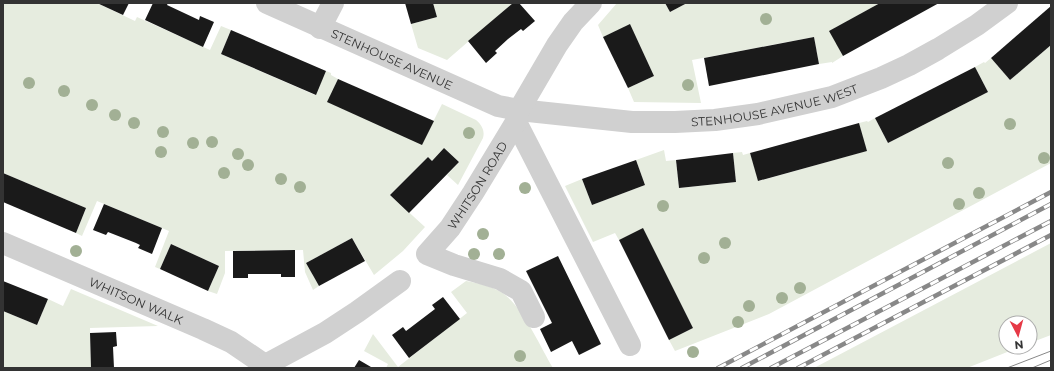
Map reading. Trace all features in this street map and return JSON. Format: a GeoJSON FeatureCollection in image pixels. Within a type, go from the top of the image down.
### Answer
{"type":"FeatureCollection","features":[{"type":"Feature","properties":{"kind":"street","name":"STENHOUSE AVENUE"},"geometry":{"type":"LineString","coordinates":[[267,3],[518,116]]}},
{"type":"Feature","properties":{"kind":"street"},"geometry":{"type":"LineString","coordinates":[[320,28],[333,3]]}},
{"type":"Feature","properties":{"kind":"street","name":"WHITSON ROAD"},"geometry":{"type":"LineString","coordinates":[[534,318],[521,291],[500,279],[454,265],[427,254],[450,228],[472,193],[518,116],[557,45],[573,22],[591,3]]}},
{"type":"Feature","properties":{"kind":"street","name":"STENHOUSE AVENUE WEST"},"geometry":{"type":"LineString","coordinates":[[518,116],[632,122],[675,122],[715,120],[758,114],[795,106],[832,97],[881,78],[909,65],[959,37],[1007,3]]}},
{"type":"Feature","properties":{"kind":"street"},"geometry":{"type":"LineString","coordinates":[[518,116],[630,345]]}},
{"type":"Feature","properties":{"kind":"street","name":"WHITSON WALK"},"geometry":{"type":"LineString","coordinates":[[3,243],[231,342],[262,366]]}},
{"type":"Feature","properties":{"kind":"street"},"geometry":{"type":"LineString","coordinates":[[262,366],[325,333],[400,281]]}},
{"type":"Feature","properties":{"kind":"shaded area"},"geometry":{"type":"Polygon","coordinates":[[[3,3],[97,3],[135,21],[137,17],[210,50],[221,26],[231,30],[221,54],[315,95],[326,71],[331,73],[331,75],[338,79],[328,102],[422,144],[442,104],[476,120],[480,124],[484,133],[483,138],[458,185],[447,175],[459,162],[444,148],[432,161],[428,157],[390,195],[425,227],[403,251],[374,275],[352,238],[306,263],[319,286],[313,290],[305,272],[303,250],[225,251],[225,273],[217,294],[208,291],[219,266],[171,244],[160,269],[155,267],[169,231],[97,201],[82,236],[76,233],[86,208],[3,173],[3,3]]]}},
{"type":"Feature","properties":{"kind":"shaded area"},"geometry":{"type":"Polygon","coordinates":[[[433,3],[513,3],[447,60],[418,48],[411,24],[437,17],[433,3]]]}},
{"type":"Feature","properties":{"kind":"shaded area"},"geometry":{"type":"Polygon","coordinates":[[[617,3],[665,3],[670,12],[687,3],[880,3],[830,31],[843,56],[832,63],[819,64],[814,37],[692,60],[701,103],[634,102],[628,88],[654,76],[630,25],[603,37],[598,25],[617,3]]]}},
{"type":"Feature","properties":{"kind":"shaded area"},"geometry":{"type":"Polygon","coordinates":[[[1051,45],[1051,163],[769,314],[675,351],[669,340],[693,328],[643,229],[619,240],[615,233],[593,242],[565,186],[582,179],[592,205],[645,185],[636,160],[664,150],[666,161],[676,160],[679,188],[736,182],[733,153],[742,152],[743,155],[750,153],[759,181],[866,151],[859,123],[868,122],[875,118],[888,143],[988,92],[975,67],[984,62],[985,63],[991,58],[1010,80],[1051,45]]]}},
{"type":"Feature","properties":{"kind":"shaded area"},"geometry":{"type":"Polygon","coordinates":[[[1051,243],[1051,335],[1038,340],[1038,315],[998,315],[998,355],[1000,355],[967,368],[814,368],[1051,243]]]}},
{"type":"Feature","properties":{"kind":"shaded area"},"geometry":{"type":"Polygon","coordinates":[[[466,281],[493,288],[509,298],[523,316],[553,368],[386,368],[388,364],[364,351],[373,334],[398,367],[467,313],[451,292],[466,281]]]}},
{"type":"Feature","properties":{"kind":"shaded area"},"geometry":{"type":"Polygon","coordinates":[[[71,289],[158,326],[90,328],[91,368],[3,368],[3,311],[37,325],[48,299],[63,306],[71,289]]]}},
{"type":"Feature","properties":{"kind":"building"},"geometry":{"type":"Polygon","coordinates":[[[97,3],[129,3],[123,15],[97,3]]]}},
{"type":"Feature","properties":{"kind":"building"},"geometry":{"type":"Polygon","coordinates":[[[153,3],[168,3],[167,5],[199,20],[200,16],[214,22],[203,47],[145,20],[153,3]]]}},
{"type":"Feature","properties":{"kind":"building"},"geometry":{"type":"Polygon","coordinates":[[[405,3],[433,3],[437,17],[411,24],[405,3]]]}},
{"type":"Feature","properties":{"kind":"building"},"geometry":{"type":"Polygon","coordinates":[[[513,3],[519,3],[535,21],[523,31],[521,29],[508,39],[495,51],[497,53],[486,63],[468,41],[513,3]]]}},
{"type":"Feature","properties":{"kind":"building"},"geometry":{"type":"Polygon","coordinates":[[[665,3],[687,3],[670,12],[665,3]]]}},
{"type":"Feature","properties":{"kind":"building"},"geometry":{"type":"Polygon","coordinates":[[[880,3],[939,3],[843,56],[829,31],[880,3]]]}},
{"type":"Feature","properties":{"kind":"building"},"geometry":{"type":"Polygon","coordinates":[[[1051,6],[1051,45],[1010,80],[991,58],[1051,6]]]}},
{"type":"Feature","properties":{"kind":"building"},"geometry":{"type":"Polygon","coordinates":[[[630,24],[654,76],[628,88],[603,37],[630,24]]]}},
{"type":"Feature","properties":{"kind":"building"},"geometry":{"type":"Polygon","coordinates":[[[231,30],[326,71],[316,95],[221,54],[231,30]]]}},
{"type":"Feature","properties":{"kind":"building"},"geometry":{"type":"Polygon","coordinates":[[[814,37],[819,64],[709,86],[704,58],[814,37]]]}},
{"type":"Feature","properties":{"kind":"building"},"geometry":{"type":"Polygon","coordinates":[[[975,67],[988,92],[888,143],[875,118],[975,67]]]}},
{"type":"Feature","properties":{"kind":"building"},"geometry":{"type":"Polygon","coordinates":[[[338,79],[434,121],[422,145],[327,102],[338,79]]]}},
{"type":"Feature","properties":{"kind":"building"},"geometry":{"type":"Polygon","coordinates":[[[859,123],[867,151],[758,181],[750,153],[859,123]]]}},
{"type":"Feature","properties":{"kind":"building"},"geometry":{"type":"Polygon","coordinates":[[[444,148],[459,162],[409,213],[390,195],[428,157],[432,161],[444,148]]]}},
{"type":"Feature","properties":{"kind":"building"},"geometry":{"type":"Polygon","coordinates":[[[733,153],[736,182],[679,188],[676,160],[733,153]]]}},
{"type":"Feature","properties":{"kind":"building"},"geometry":{"type":"Polygon","coordinates":[[[636,160],[645,185],[592,205],[582,179],[636,160]]]}},
{"type":"Feature","properties":{"kind":"building"},"geometry":{"type":"Polygon","coordinates":[[[3,173],[86,208],[76,233],[3,202],[3,173]]]}},
{"type":"Feature","properties":{"kind":"building"},"geometry":{"type":"Polygon","coordinates":[[[104,204],[162,228],[152,254],[138,248],[140,245],[136,243],[108,232],[106,235],[93,230],[104,204]]]}},
{"type":"Feature","properties":{"kind":"building"},"geometry":{"type":"Polygon","coordinates":[[[643,228],[693,328],[669,340],[619,240],[643,228]]]}},
{"type":"Feature","properties":{"kind":"building"},"geometry":{"type":"Polygon","coordinates":[[[352,238],[365,261],[319,286],[306,263],[352,238]]]}},
{"type":"Feature","properties":{"kind":"building"},"geometry":{"type":"Polygon","coordinates":[[[171,244],[219,266],[208,291],[160,269],[171,244]]]}},
{"type":"Feature","properties":{"kind":"building"},"geometry":{"type":"Polygon","coordinates":[[[295,250],[295,277],[281,277],[281,274],[248,274],[248,278],[233,278],[233,251],[295,250]]]}},
{"type":"Feature","properties":{"kind":"building"},"geometry":{"type":"Polygon","coordinates":[[[558,256],[601,344],[579,355],[572,341],[551,352],[540,329],[552,323],[526,271],[558,256]]]}},
{"type":"Feature","properties":{"kind":"building"},"geometry":{"type":"Polygon","coordinates":[[[3,281],[48,299],[37,325],[3,311],[3,281]]]}},
{"type":"Feature","properties":{"kind":"building"},"geometry":{"type":"Polygon","coordinates":[[[443,297],[460,319],[409,358],[392,335],[403,327],[406,331],[435,309],[432,305],[443,297]]]}},
{"type":"Feature","properties":{"kind":"building"},"geometry":{"type":"Polygon","coordinates":[[[116,332],[117,346],[113,347],[114,368],[91,368],[90,333],[116,332]]]}},
{"type":"Feature","properties":{"kind":"building"},"geometry":{"type":"Polygon","coordinates":[[[359,360],[371,367],[373,368],[354,368],[359,360]]]}},
{"type":"Feature","properties":{"kind":"tram line"},"geometry":{"type":"LineString","coordinates":[[1007,368],[1051,351]]}},
{"type":"Feature","properties":{"kind":"tram line"},"geometry":{"type":"LineString","coordinates":[[1032,368],[1051,360]]}},
{"type":"Feature","properties":{"kind":"railway"},"geometry":{"type":"LineString","coordinates":[[718,368],[1051,192]]}},
{"type":"Feature","properties":{"kind":"railway"},"geometry":{"type":"LineString","coordinates":[[742,368],[1051,204]]}},
{"type":"Feature","properties":{"kind":"railway"},"geometry":{"type":"LineString","coordinates":[[771,368],[1051,221]]}},
{"type":"Feature","properties":{"kind":"railway"},"geometry":{"type":"LineString","coordinates":[[798,368],[1051,235]]}}]}
